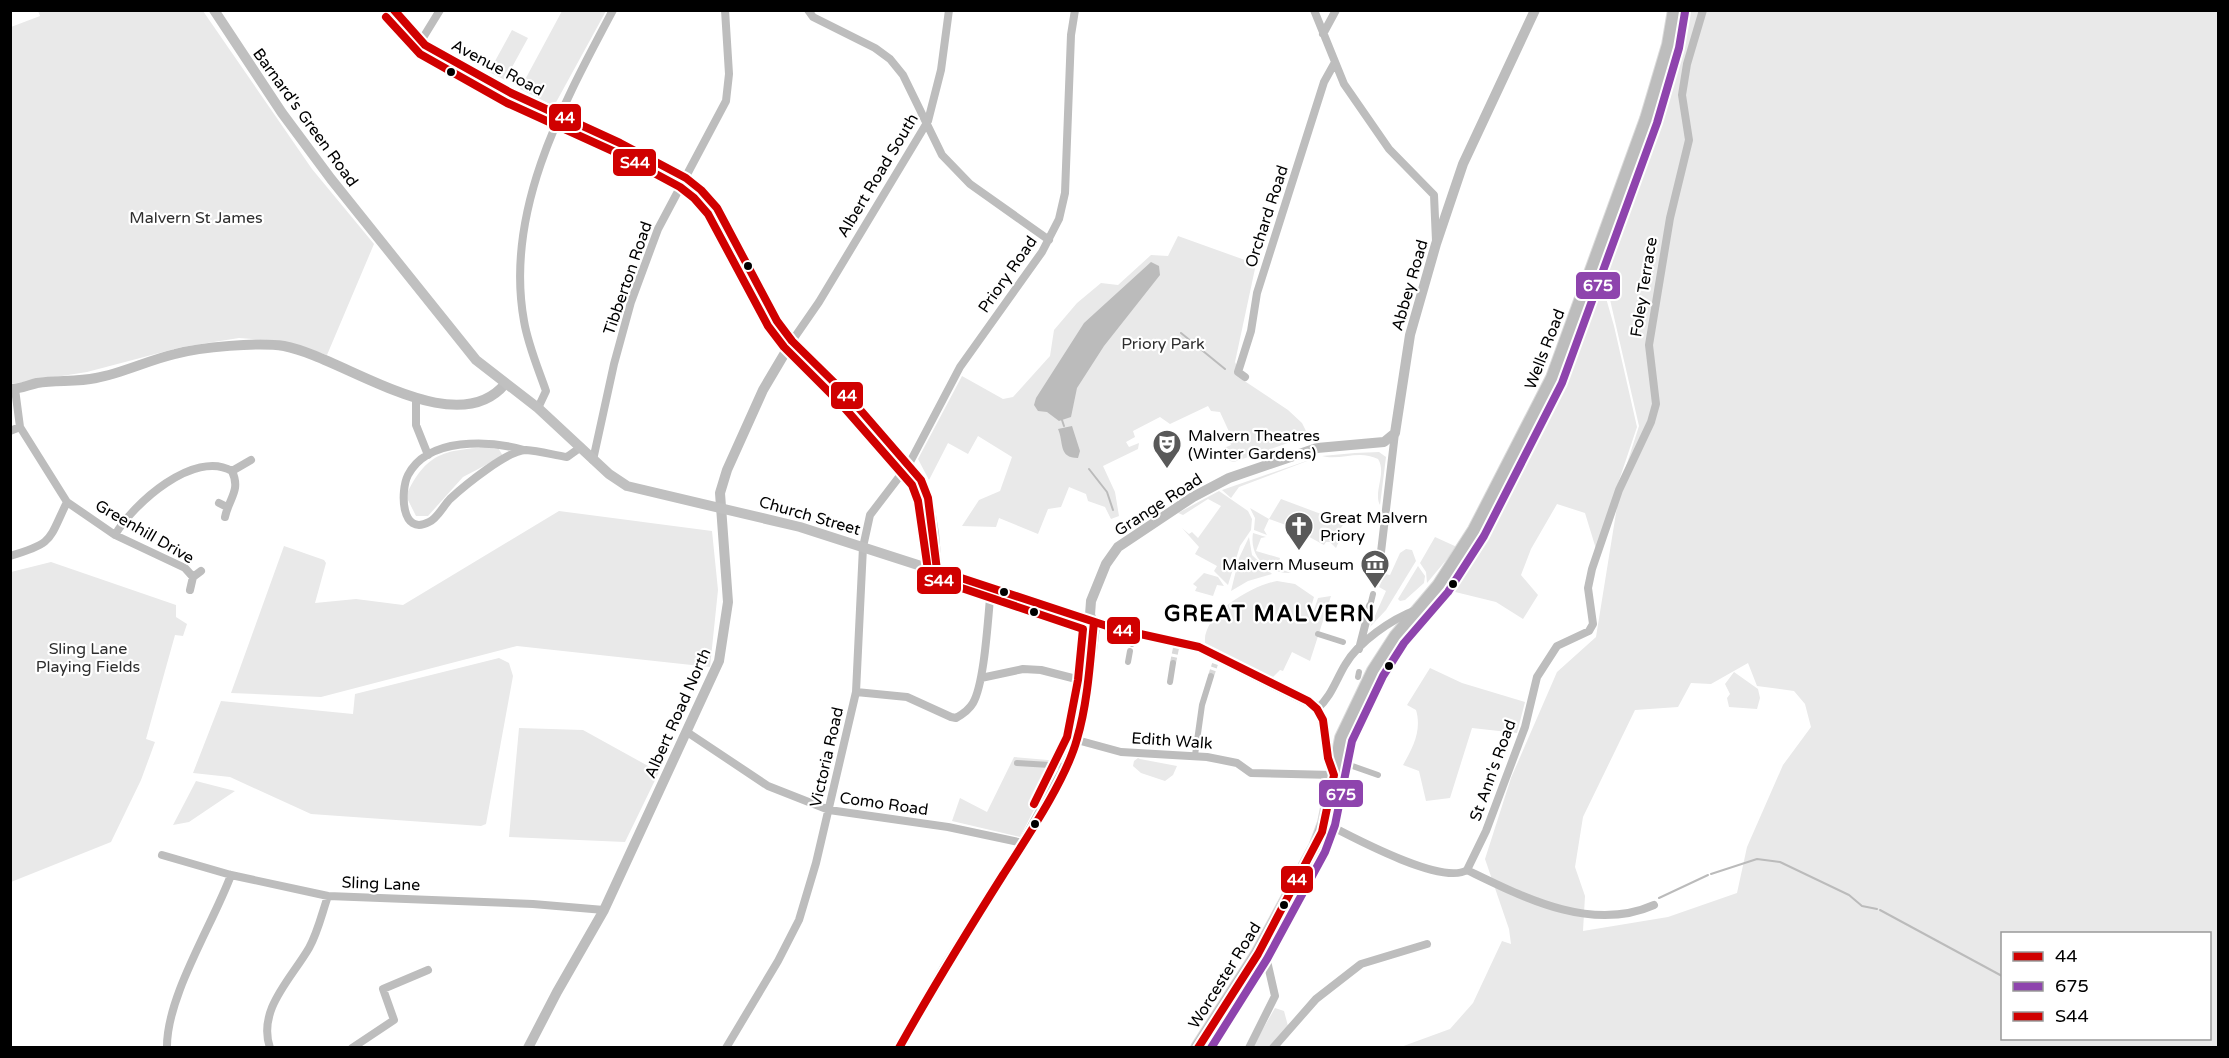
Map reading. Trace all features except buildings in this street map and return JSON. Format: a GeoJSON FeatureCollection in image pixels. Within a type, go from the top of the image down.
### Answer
{"type":"FeatureCollection","features":[{"type":"Feature","properties":{"kind":"highway","name":"Wells Road"},"geometry":{"type":"LineString","coordinates":[[1337,760],[1346,729],[1374,671],[1391,644],[1421,608],[1475,530],[1553,378],[1647,119],[1664,64],[1676,10]]}},
{"type":"Feature","properties":{"kind":"highway","name":"Worcester Road"},"geometry":{"type":"LineString","coordinates":[[1198,1047],[1258,954],[1307,866],[1325,823],[1337,760]]}},
{"type":"Feature","properties":{"kind":"main road","name":"Barnard's Green Road"},"geometry":{"type":"LineString","coordinates":[[214,10],[282,113],[378,238],[476,360],[505,384]]}},
{"type":"Feature","properties":{"kind":"main road","name":"Church Street"},"geometry":{"type":"LineString","coordinates":[[505,384],[538,408],[594,460],[627,486],[722,507],[863,547],[1094,622],[1176,645],[1198,647],[1216,660],[1300,697],[1317,709]]}},
{"type":"Feature","properties":{"kind":"main road"},"geometry":{"type":"LineString","coordinates":[[1317,709],[1324,726],[1328,758],[1334,775]]}},
{"type":"Feature","properties":{"kind":"street","name":"Avenue Road"},"geometry":{"type":"LineString","coordinates":[[394,10],[421,41],[465,68],[686,178],[717,208],[777,321],[792,341],[850,398],[921,480],[928,498],[937,570]]}},
{"type":"Feature","properties":{"kind":"street"},"geometry":{"type":"LineString","coordinates":[[421,41],[440,10]]}},
{"type":"Feature","properties":{"kind":"street"},"geometry":{"type":"LineString","coordinates":[[538,408],[546,391],[524,320],[521,250],[530,196],[560,115],[613,10]]}},
{"type":"Feature","properties":{"kind":"street","name":"Tibberton Road"},"geometry":{"type":"LineString","coordinates":[[594,460],[614,364],[631,302],[658,229],[726,101],[729,74],[725,10]]}},
{"type":"Feature","properties":{"kind":"street"},"geometry":{"type":"LineString","coordinates":[[808,10],[813,17],[875,48],[890,59],[903,75],[928,121],[942,155],[970,184],[1049,240]]}},
{"type":"Feature","properties":{"kind":"street","name":"Albert Road South"},"geometry":{"type":"LineString","coordinates":[[792,341],[819,302],[928,121],[939,78],[949,10]]}},
{"type":"Feature","properties":{"kind":"street","name":"Priory Road"},"geometry":{"type":"LineString","coordinates":[[909,464],[960,367],[1049,240],[1059,219],[1065,193],[1071,35],[1075,10]]}},
{"type":"Feature","properties":{"kind":"street"},"geometry":{"type":"LineString","coordinates":[[1314,10],[1344,84],[1389,149],[1434,195],[1436,244]]}},
{"type":"Feature","properties":{"kind":"street"},"geometry":{"type":"LineString","coordinates":[[1323,34],[1336,10]]}},
{"type":"Feature","properties":{"kind":"street","name":"Abbey Road"},"geometry":{"type":"LineString","coordinates":[[1375,585],[1410,335],[1436,244],[1463,164],[1535,10]]}},
{"type":"Feature","properties":{"kind":"street","name":"Foley Terrace"},"geometry":{"type":"LineString","coordinates":[[1537,677],[1557,646],[1589,631],[1593,624],[1588,588],[1592,569],[1619,490],[1652,422],[1656,404],[1649,345],[1670,218],[1689,140],[1682,95],[1687,64],[1703,10]]}},
{"type":"Feature","properties":{"kind":"street","name":"Orchard Road"},"geometry":{"type":"LineString","coordinates":[[1245,377],[1238,372],[1251,331],[1257,293],[1324,82],[1334,64]]}},
{"type":"Feature","properties":{"kind":"street","name":"Albert Road North"},"geometry":{"type":"LineString","coordinates":[[528,1047],[604,910],[719,661],[725,634],[728,582],[723,548],[720,493],[727,470],[763,390],[792,341]]}},
{"type":"Feature","properties":{"kind":"street"},"geometry":{"type":"LineString","coordinates":[[13,389],[37,383],[96,378],[177,353],[260,344],[284,346],[336,363],[416,399],[456,405],[471,403],[487,400],[505,384]]}},
{"type":"Feature","properties":{"kind":"street","name":"Greenhill Drive"},"geometry":{"type":"LineString","coordinates":[[13,389],[20,427],[67,502],[115,535],[197,574],[190,590]]}},
{"type":"Feature","properties":{"kind":"street"},"geometry":{"type":"LineString","coordinates":[[416,399],[416,425],[428,455]]}},
{"type":"Feature","properties":{"kind":"street"},"geometry":{"type":"LineString","coordinates":[[10,431],[20,427]]}},
{"type":"Feature","properties":{"kind":"street","name":"Grange Road"},"geometry":{"type":"LineString","coordinates":[[899,1047],[945,967],[1023,843],[1066,765],[1077,740],[1088,682],[1094,622],[1090,615],[1091,601],[1112,555],[1127,540],[1172,510],[1239,474],[1317,448],[1384,442],[1395,433]]}},
{"type":"Feature","properties":{"kind":"street"},"geometry":{"type":"LineString","coordinates":[[524,450],[487,469],[467,483],[429,522],[418,524],[411,521],[403,510],[404,482],[412,467],[428,455],[471,443],[496,443],[567,457],[580,447]]}},
{"type":"Feature","properties":{"kind":"street"},"geometry":{"type":"LineString","coordinates":[[232,471],[251,460]]}},
{"type":"Feature","properties":{"kind":"street","name":"Victoria Road"},"geometry":{"type":"LineString","coordinates":[[726,1047],[773,971],[799,920],[829,810],[856,693],[863,547],[870,515],[909,464]]}},
{"type":"Feature","properties":{"kind":"street"},"geometry":{"type":"LineString","coordinates":[[115,535],[122,523],[148,497],[178,476],[216,465],[232,471]]}},
{"type":"Feature","properties":{"kind":"street"},"geometry":{"type":"LineString","coordinates":[[225,517],[227,507],[235,498],[236,487],[232,471]]}},
{"type":"Feature","properties":{"kind":"street"},"geometry":{"type":"LineString","coordinates":[[10,556],[40,548],[47,543],[67,502]]}},
{"type":"Feature","properties":{"kind":"street"},"geometry":{"type":"LineString","coordinates":[[219,502],[227,507]]}},
{"type":"Feature","properties":{"kind":"street"},"geometry":{"type":"LineString","coordinates":[[856,693],[907,697],[956,718],[972,705],[981,678],[991,588]]}},
{"type":"Feature","properties":{"kind":"street"},"geometry":{"type":"LineString","coordinates":[[1317,709],[1328,697],[1359,649],[1373,594]]}},
{"type":"Feature","properties":{"kind":"street"},"geometry":{"type":"LineString","coordinates":[[1359,649],[1391,622],[1421,608]]}},
{"type":"Feature","properties":{"kind":"street"},"geometry":{"type":"LineString","coordinates":[[1128,662],[1134,633]]}},
{"type":"Feature","properties":{"kind":"street"},"geometry":{"type":"LineString","coordinates":[[1317,634],[1343,642]]}},
{"type":"Feature","properties":{"kind":"street"},"geometry":{"type":"LineString","coordinates":[[1170,682],[1173,663]]}},
{"type":"Feature","properties":{"kind":"street"},"geometry":{"type":"LineString","coordinates":[[981,678],[1023,669],[1041,670],[1088,682]]}},
{"type":"Feature","properties":{"kind":"street"},"geometry":{"type":"LineString","coordinates":[[1195,754],[1202,705],[1211,676]]}},
{"type":"Feature","properties":{"kind":"street","name":"St Ann's Road"},"geometry":{"type":"LineString","coordinates":[[1470,871],[1526,727],[1537,677]]}},
{"type":"Feature","properties":{"kind":"street","name":"Como Road"},"geometry":{"type":"LineString","coordinates":[[687,732],[768,786],[829,810],[948,827],[1023,843]]}},
{"type":"Feature","properties":{"kind":"street","name":"Edith Walk"},"geometry":{"type":"LineString","coordinates":[[1077,740],[1120,752],[1195,754],[1237,763],[1251,773],[1334,775]]}},
{"type":"Feature","properties":{"kind":"street"},"geometry":{"type":"LineString","coordinates":[[1337,760],[1378,775]]}},
{"type":"Feature","properties":{"kind":"street"},"geometry":{"type":"LineString","coordinates":[[1017,763],[1066,765]]}},
{"type":"Feature","properties":{"kind":"street"},"geometry":{"type":"LineString","coordinates":[[1325,823],[1367,846],[1428,868],[1456,873],[1470,871],[1509,891],[1539,902],[1608,916],[1654,905]]}},
{"type":"Feature","properties":{"kind":"street","name":"Sling Lane"},"geometry":{"type":"LineString","coordinates":[[162,855],[231,875],[328,896],[533,904],[604,910]]}},
{"type":"Feature","properties":{"kind":"street"},"geometry":{"type":"LineString","coordinates":[[167,1047],[177,999],[218,910],[231,875]]}},
{"type":"Feature","properties":{"kind":"street"},"geometry":{"type":"LineString","coordinates":[[270,1047],[267,1037],[268,1013],[310,946],[328,896]]}},
{"type":"Feature","properties":{"kind":"street"},"geometry":{"type":"LineString","coordinates":[[1273,1047],[1316,999],[1361,964],[1427,944]]}},
{"type":"Feature","properties":{"kind":"street"},"geometry":{"type":"LineString","coordinates":[[1249,1047],[1275,996],[1267,961],[1258,954]]}},
{"type":"Feature","properties":{"kind":"street"},"geometry":{"type":"LineString","coordinates":[[352,1047],[394,1020],[383,989],[428,970]]}},
{"type":"Feature","properties":{"kind":"green space","name":"Malvern St James"},"geometry":{"type":"Polygon","coordinates":[[[38,11],[203,11],[312,169],[374,244],[327,355],[281,341],[239,338],[182,347],[87,372],[11,384],[11,27],[40,16],[38,11]]]}},
{"type":"Feature","properties":{"kind":"green space"},"geometry":{"type":"Polygon","coordinates":[[[562,11],[606,11],[554,106],[520,89],[562,11]]]}},
{"type":"Feature","properties":{"kind":"green space"},"geometry":{"type":"Polygon","coordinates":[[[1683,11],[2218,11],[2218,1047],[1398,1048],[1450,1029],[1473,1003],[1502,941],[1511,944],[1509,929],[1485,859],[1511,778],[1557,672],[1596,637],[1621,482],[1639,426],[1603,269],[1653,139],[1678,42],[1683,11]],[[1748,663],[1711,684],[1691,683],[1678,707],[1635,710],[1583,817],[1575,867],[1585,896],[1583,931],[1668,917],[1737,893],[1747,847],[1783,765],[1811,727],[1805,704],[1794,691],[1757,686],[1748,663]]]}},
{"type":"Feature","properties":{"kind":"green space"},"geometry":{"type":"Polygon","coordinates":[[[512,30],[528,38],[505,80],[489,72],[512,30]]]}},
{"type":"Feature","properties":{"kind":"green space","name":"Priory Park"},"geometry":{"type":"Polygon","coordinates":[[[1178,236],[1256,264],[1235,362],[1243,380],[1288,410],[1302,423],[1306,431],[1305,437],[1234,462],[1230,461],[1224,448],[1231,445],[1228,437],[1231,436],[1220,412],[1211,411],[1208,406],[1170,424],[1160,417],[1133,431],[1135,437],[1126,442],[1129,447],[1139,443],[1138,449],[1103,466],[1115,492],[1119,516],[1111,519],[1105,507],[1088,501],[1086,494],[1069,487],[1061,507],[1048,509],[1038,534],[999,518],[996,527],[962,526],[979,500],[1000,491],[1012,457],[978,436],[968,454],[948,443],[929,480],[918,459],[962,376],[1003,399],[1013,397],[1050,356],[1054,330],[1077,303],[1101,283],[1118,285],[1151,255],[1168,256],[1178,236]]]}},
{"type":"Feature","properties":{"kind":"green space"},"geometry":{"type":"Polygon","coordinates":[[[1598,270],[1614,326],[1637,427],[1596,549],[1585,513],[1557,504],[1531,549],[1521,575],[1538,595],[1523,619],[1496,602],[1443,589],[1470,544],[1598,270]]]}},
{"type":"Feature","properties":{"kind":"green space"},"geometry":{"type":"Polygon","coordinates":[[[497,446],[503,456],[463,477],[428,516],[416,516],[406,496],[414,480],[432,460],[452,451],[497,446]]]}},
{"type":"Feature","properties":{"kind":"green space"},"geometry":{"type":"Polygon","coordinates":[[[1379,452],[1386,457],[1380,505],[1378,494],[1381,470],[1378,459],[1364,455],[1322,456],[1379,452]]]}},
{"type":"Feature","properties":{"kind":"green space"},"geometry":{"type":"Polygon","coordinates":[[[1315,458],[1239,487],[1231,498],[1222,490],[1315,458]]]}},
{"type":"Feature","properties":{"kind":"green space"},"geometry":{"type":"Polygon","coordinates":[[[1219,491],[1248,511],[1252,519],[1251,530],[1240,546],[1228,585],[1214,571],[1217,566],[1195,554],[1199,547],[1182,528],[1189,534],[1192,532],[1198,538],[1221,506],[1208,499],[1183,515],[1178,513],[1219,491]]]}},
{"type":"Feature","properties":{"kind":"green space"},"geometry":{"type":"Polygon","coordinates":[[[1281,499],[1337,520],[1343,525],[1336,535],[1340,539],[1336,548],[1330,542],[1324,545],[1304,534],[1295,533],[1294,528],[1269,519],[1281,499]]]}},
{"type":"Feature","properties":{"kind":"green space"},"geometry":{"type":"Polygon","coordinates":[[[1250,508],[1269,519],[1264,530],[1267,535],[1254,530],[1255,518],[1250,508]]]}},
{"type":"Feature","properties":{"kind":"green space"},"geometry":{"type":"Polygon","coordinates":[[[559,511],[712,531],[718,590],[710,667],[517,646],[321,697],[231,693],[284,546],[324,560],[326,563],[315,603],[356,599],[403,605],[559,511]]]}},
{"type":"Feature","properties":{"kind":"green space"},"geometry":{"type":"Polygon","coordinates":[[[1253,533],[1266,537],[1261,538],[1256,551],[1280,558],[1278,568],[1291,573],[1274,571],[1261,562],[1254,550],[1253,533]]]}},
{"type":"Feature","properties":{"kind":"green space"},"geometry":{"type":"Polygon","coordinates":[[[1249,537],[1252,555],[1272,574],[1248,581],[1231,591],[1239,558],[1249,537]]]}},
{"type":"Feature","properties":{"kind":"green space"},"geometry":{"type":"Polygon","coordinates":[[[1435,537],[1457,547],[1427,583],[1426,572],[1420,563],[1435,537]]]}},
{"type":"Feature","properties":{"kind":"green space"},"geometry":{"type":"Polygon","coordinates":[[[1406,549],[1412,550],[1416,561],[1386,610],[1370,627],[1386,591],[1379,587],[1385,574],[1390,575],[1400,553],[1406,549]]]}},
{"type":"Feature","properties":{"kind":"green space","name":"Sling Lane Playing Fields"},"geometry":{"type":"Polygon","coordinates":[[[51,562],[176,605],[176,617],[187,624],[183,636],[175,635],[146,739],[155,742],[141,780],[111,842],[11,882],[11,572],[51,562]]]}},
{"type":"Feature","properties":{"kind":"green space"},"geometry":{"type":"Polygon","coordinates":[[[1418,566],[1425,576],[1424,583],[1405,600],[1400,601],[1398,599],[1418,566]]]}},
{"type":"Feature","properties":{"kind":"green space"},"geometry":{"type":"Polygon","coordinates":[[[1204,573],[1218,577],[1224,586],[1217,585],[1213,596],[1195,591],[1197,587],[1193,584],[1204,573]]]}},
{"type":"Feature","properties":{"kind":"green space","name":"Great Malvern Priory"},"geometry":{"type":"Polygon","coordinates":[[[1277,581],[1295,584],[1314,597],[1309,614],[1314,610],[1318,598],[1331,596],[1310,661],[1292,652],[1283,671],[1280,670],[1273,677],[1205,643],[1206,632],[1220,612],[1255,588],[1277,581]]]}},
{"type":"Feature","properties":{"kind":"green space"},"geometry":{"type":"Polygon","coordinates":[[[499,658],[509,663],[513,676],[486,824],[481,826],[311,814],[230,777],[193,773],[221,701],[353,714],[355,694],[499,658]]]}},
{"type":"Feature","properties":{"kind":"green space"},"geometry":{"type":"Polygon","coordinates":[[[1430,668],[1462,683],[1525,702],[1517,733],[1472,728],[1450,798],[1426,801],[1419,771],[1403,765],[1413,745],[1418,725],[1416,710],[1407,705],[1430,668]]]}},
{"type":"Feature","properties":{"kind":"green space"},"geometry":{"type":"Polygon","coordinates":[[[1734,672],[1758,689],[1760,698],[1757,709],[1729,707],[1727,698],[1730,694],[1725,684],[1734,672]]]}},
{"type":"Feature","properties":{"kind":"green space"},"geometry":{"type":"Polygon","coordinates":[[[519,728],[583,730],[659,772],[625,842],[509,837],[519,728]]]}},
{"type":"Feature","properties":{"kind":"green space"},"geometry":{"type":"Polygon","coordinates":[[[1014,757],[1059,761],[1020,837],[952,821],[960,798],[987,812],[1014,757]]]}},
{"type":"Feature","properties":{"kind":"green space"},"geometry":{"type":"Polygon","coordinates":[[[1138,758],[1177,766],[1173,775],[1165,781],[1141,773],[1133,766],[1134,761],[1138,758]]]}},
{"type":"Feature","properties":{"kind":"green space"},"geometry":{"type":"Polygon","coordinates":[[[196,781],[235,791],[189,822],[173,825],[196,781]]]}},
{"type":"Feature","properties":{"kind":"green space"},"geometry":{"type":"Polygon","coordinates":[[[1275,1008],[1284,1011],[1288,1026],[1269,1047],[1252,1048],[1275,1008]]]}},
{"type":"Feature","properties":{"kind":"shaded area"},"geometry":{"type":"Polygon","coordinates":[[[1151,262],[1159,266],[1160,275],[1104,346],[1077,388],[1071,417],[1059,421],[1047,412],[1038,411],[1034,405],[1036,398],[1084,323],[1151,262]]]}},
{"type":"Feature","properties":{"kind":"shaded area"},"geometry":{"type":"Polygon","coordinates":[[[1072,426],[1080,451],[1078,458],[1064,452],[1058,429],[1072,426]]]}},
{"type":"Feature","properties":{"kind":"waterway"},"geometry":{"type":"LineString","coordinates":[[1181,333],[1225,369]]}},
{"type":"Feature","properties":{"kind":"waterway"},"geometry":{"type":"LineString","coordinates":[[1062,420],[1064,426]]}},
{"type":"Feature","properties":{"kind":"waterway"},"geometry":{"type":"LineString","coordinates":[[1089,469],[1107,492],[1113,510]]}},
{"type":"Feature","properties":{"kind":"waterway"},"geometry":{"type":"LineString","coordinates":[[1711,874],[1757,859],[1780,862],[1849,895],[1862,906],[1877,909]]}},
{"type":"Feature","properties":{"kind":"waterway"},"geometry":{"type":"LineString","coordinates":[[1659,898],[1708,875]]}},
{"type":"Feature","properties":{"kind":"waterway"},"geometry":{"type":"LineString","coordinates":[[1880,910],[2001,975]]}},
{"type":"Feature","properties":{"kind":"tunnel"},"geometry":{"type":"LineString","coordinates":[[1173,663],[1176,648]]}},
{"type":"Feature","properties":{"kind":"tunnel"},"geometry":{"type":"LineString","coordinates":[[1211,676],[1215,664]]}},
{"type":"Feature","properties":{"kind":"transit line","name":"44"},"geometry":{"type":"LineString","coordinates":[[394,10],[425,45],[511,93],[620,143],[686,178],[701,190],[717,208],[777,321],[792,341],[850,398],[921,480],[928,498],[937,570]]}},
{"type":"Feature","properties":{"kind":"transit line","name":"675"},"geometry":{"type":"LineString","coordinates":[[1211,1048],[1267,959],[1325,852],[1335,825],[1352,741],[1383,676],[1404,643],[1448,592],[1484,536],[1562,383],[1657,123],[1679,48],[1685,12]]}},
{"type":"Feature","properties":{"kind":"transit line","name":"S44"},"geometry":{"type":"LineString","coordinates":[[386,17],[420,54],[507,103],[615,152],[680,187],[694,198],[708,214],[768,326],[784,347],[842,405],[912,485],[918,501],[929,577],[1083,629],[1078,680],[1067,737],[1034,804]]}},
{"type":"Feature","properties":{"kind":"transit line","name":"44"},"geometry":{"type":"LineString","coordinates":[[937,570],[1113,628],[1199,647],[1308,701],[1317,709],[1323,720],[1328,758],[1334,775],[1322,832],[1258,954],[1198,1048]]}},
{"type":"Feature","properties":{"kind":"transit line","name":"44"},"geometry":{"type":"LineString","coordinates":[[899,1048],[1044,809],[1072,755],[1084,711],[1094,622]]}},
{"type":"Feature","properties":{"kind":"place","name":"Malvern Theatres (Winter Gardens)"},"geometry":{"type":"Point","coordinates":[1167,470]}},
{"type":"Feature","properties":{"kind":"place","name":"Great Malvern Priory"},"geometry":{"type":"Point","coordinates":[1299,552]}},
{"type":"Feature","properties":{"kind":"place","name":"Malvern Museum"},"geometry":{"type":"Point","coordinates":[1375,590]}},
{"type":"Feature","properties":{"kind":"district","name":"GREAT MALVERN"},"geometry":{"type":"Point","coordinates":[1270,613]}}]}
